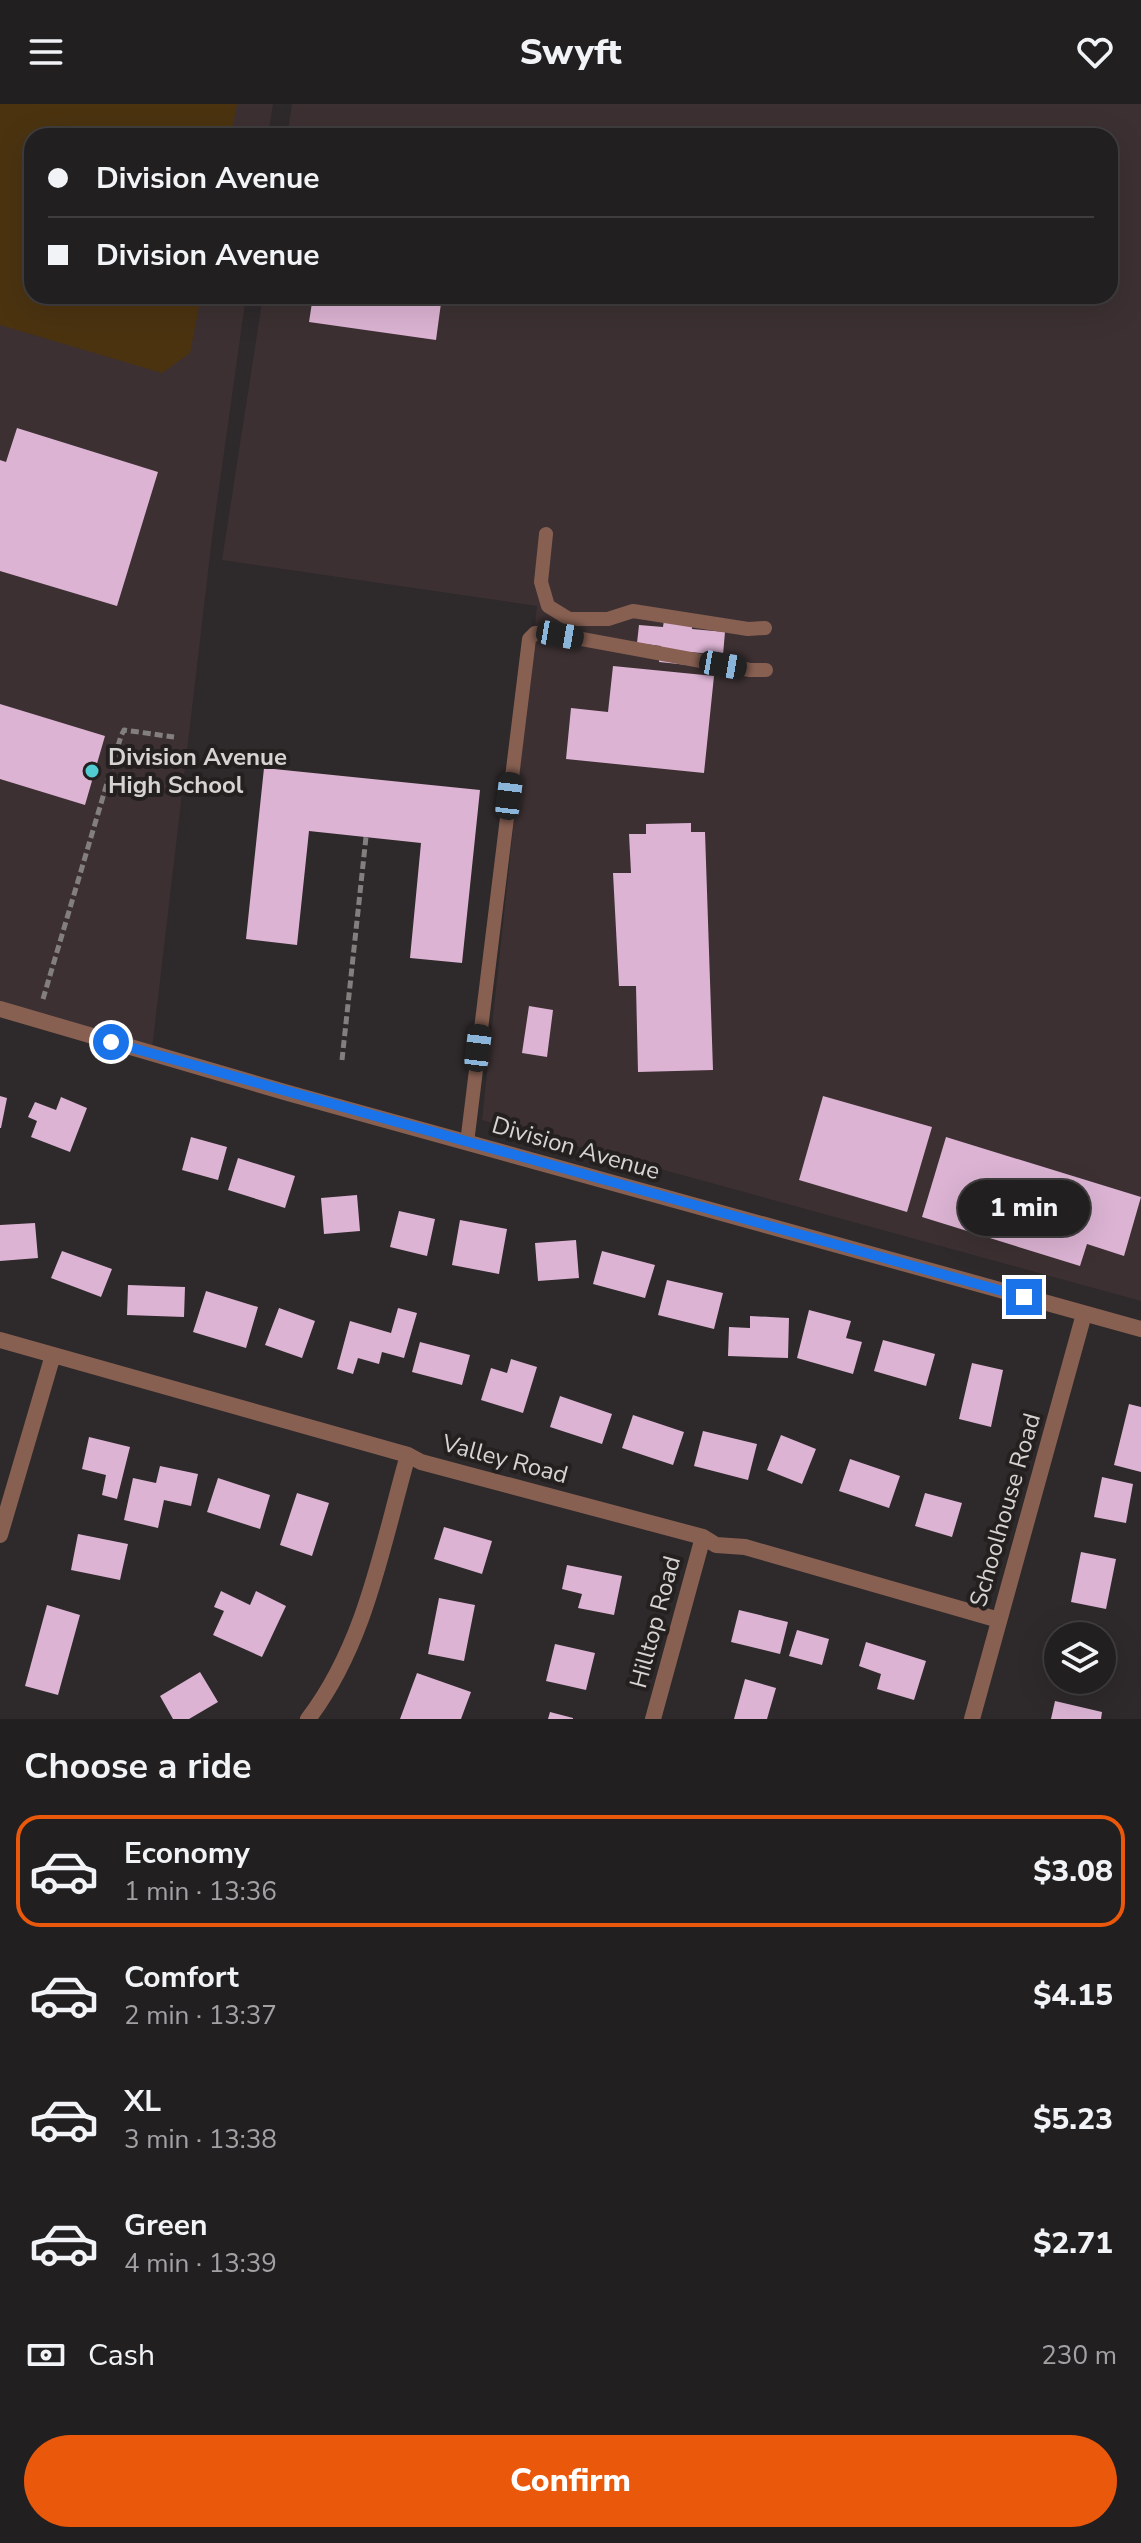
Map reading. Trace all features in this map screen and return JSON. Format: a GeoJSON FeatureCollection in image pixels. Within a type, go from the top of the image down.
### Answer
{"type":"FeatureCollection","features":[{"type":"Feature","properties":{"kind":"street","name":"Division Avenue"},"geometry":{"type":"LineString","coordinates":[[0,1009],[467,1143],[1141,1329]]}},
{"type":"Feature","properties":{"kind":"street","name":"Schoolhouse Road"},"geometry":{"type":"LineString","coordinates":[[972,1719],[1084,1314]]}},
{"type":"Feature","properties":{"kind":"street","name":"Valley Road"},"geometry":{"type":"LineString","coordinates":[[0,1340],[408,1455],[421,1462],[703,1537],[716,1545],[745,1547],[999,1620]]}},
{"type":"Feature","properties":{"kind":"street"},"geometry":{"type":"LineString","coordinates":[[0,1535],[53,1355]]}},
{"type":"Feature","properties":{"kind":"street"},"geometry":{"type":"LineString","coordinates":[[308,1719],[330,1689],[354,1642],[408,1455]]}},
{"type":"Feature","properties":{"kind":"street","name":"Hilltop Road"},"geometry":{"type":"LineString","coordinates":[[653,1719],[703,1537]]}},
{"type":"Feature","properties":{"kind":"lane"},"geometry":{"type":"LineString","coordinates":[[546,534],[541,582],[548,606],[569,619],[608,619],[633,611],[748,629],[765,628]]}},
{"type":"Feature","properties":{"kind":"lane"},"geometry":{"type":"LineString","coordinates":[[467,1143],[529,639],[535,633],[560,635],[750,670],[766,670]]}},
{"type":"Feature","properties":{"kind":"path"},"geometry":{"type":"LineString","coordinates":[[42,1001],[121,736],[124,730],[174,737]]}},
{"type":"Feature","properties":{"kind":"path"},"geometry":{"type":"LineString","coordinates":[[342,1060],[366,837]]}},
{"type":"Feature","properties":{"kind":"shaded area","name":"Division Avenue High School"},"geometry":{"type":"Polygon","coordinates":[[[0,104],[273,104],[269,128],[24,128],[24,304],[245,304],[212,538],[152,1049],[0,1005],[0,104]]]}},
{"type":"Feature","properties":{"kind":"shaded area"},"geometry":{"type":"Polygon","coordinates":[[[0,104],[237,104],[232,128],[24,128],[24,304],[199,304],[190,353],[162,373],[0,325],[0,104]]]}},
{"type":"Feature","properties":{"kind":"shaded area"},"geometry":{"type":"Polygon","coordinates":[[[292,104],[1141,104],[1141,1301],[482,1120],[537,606],[222,560],[262,304],[1118,304],[1118,128],[288,128],[292,104]]]}},
{"type":"Feature","properties":{"kind":"building"},"geometry":{"type":"Polygon","coordinates":[[[312,304],[441,304],[436,340],[309,322],[312,304]]]}},
{"type":"Feature","properties":{"kind":"building"},"geometry":{"type":"Polygon","coordinates":[[[17,428],[158,472],[117,606],[0,571],[0,460],[6,462],[17,428]]]}},
{"type":"Feature","properties":{"kind":"building"},"geometry":{"type":"Polygon","coordinates":[[[665,613],[693,616],[692,629],[725,632],[723,655],[690,652],[688,665],[659,662],[661,646],[637,643],[639,625],[663,627],[665,613]]]}},
{"type":"Feature","properties":{"kind":"building"},"geometry":{"type":"Polygon","coordinates":[[[613,666],[714,676],[704,773],[566,759],[571,708],[608,712],[613,666]]]}},
{"type":"Feature","properties":{"kind":"building"},"geometry":{"type":"Polygon","coordinates":[[[0,704],[105,736],[85,805],[0,779],[0,704]]]}},
{"type":"Feature","properties":{"kind":"building"},"geometry":{"type":"Polygon","coordinates":[[[264,768],[480,790],[462,963],[410,958],[421,843],[309,831],[297,945],[246,939],[264,768]]]}},
{"type":"Feature","properties":{"kind":"building"},"geometry":{"type":"Polygon","coordinates":[[[691,823],[691,832],[705,832],[713,1070],[638,1072],[636,986],[619,986],[613,873],[631,873],[629,834],[646,834],[646,824],[691,823]]]}},
{"type":"Feature","properties":{"kind":"building"},"geometry":{"type":"Polygon","coordinates":[[[529,1006],[553,1010],[547,1057],[522,1053],[529,1006]]]}},
{"type":"Feature","properties":{"kind":"building"},"geometry":{"type":"Polygon","coordinates":[[[0,1096],[7,1098],[1,1128],[0,1128],[0,1096]]]}},
{"type":"Feature","properties":{"kind":"building"},"geometry":{"type":"Polygon","coordinates":[[[823,1096],[932,1127],[907,1212],[799,1180],[823,1096]]]}},
{"type":"Feature","properties":{"kind":"building"},"geometry":{"type":"Polygon","coordinates":[[[61,1097],[87,1108],[70,1152],[31,1137],[37,1121],[28,1117],[35,1102],[56,1110],[61,1097]]]}},
{"type":"Feature","properties":{"kind":"building"},"geometry":{"type":"Polygon","coordinates":[[[191,1137],[227,1147],[218,1180],[182,1170],[191,1137]]]}},
{"type":"Feature","properties":{"kind":"building"},"geometry":{"type":"Polygon","coordinates":[[[946,1137],[1141,1197],[1124,1256],[1087,1244],[1080,1266],[922,1217],[946,1137]]]}},
{"type":"Feature","properties":{"kind":"building"},"geometry":{"type":"Polygon","coordinates":[[[238,1158],[295,1176],[285,1208],[228,1190],[238,1158]]]}},
{"type":"Feature","properties":{"kind":"building"},"geometry":{"type":"Polygon","coordinates":[[[357,1195],[360,1231],[324,1234],[321,1198],[357,1195]]]}},
{"type":"Feature","properties":{"kind":"building"},"geometry":{"type":"Polygon","coordinates":[[[399,1211],[435,1219],[427,1256],[390,1247],[399,1211]]]}},
{"type":"Feature","properties":{"kind":"building"},"geometry":{"type":"Polygon","coordinates":[[[460,1220],[507,1229],[499,1274],[452,1265],[460,1220]]]}},
{"type":"Feature","properties":{"kind":"building"},"geometry":{"type":"Polygon","coordinates":[[[35,1223],[38,1258],[0,1261],[0,1225],[35,1223]]]}},
{"type":"Feature","properties":{"kind":"building"},"geometry":{"type":"Polygon","coordinates":[[[576,1240],[579,1278],[538,1281],[535,1243],[576,1240]]]}},
{"type":"Feature","properties":{"kind":"building"},"geometry":{"type":"Polygon","coordinates":[[[62,1251],[112,1269],[101,1297],[51,1278],[62,1251]]]}},
{"type":"Feature","properties":{"kind":"building"},"geometry":{"type":"Polygon","coordinates":[[[602,1251],[655,1265],[645,1298],[593,1284],[602,1251]]]}},
{"type":"Feature","properties":{"kind":"building"},"geometry":{"type":"Polygon","coordinates":[[[667,1280],[723,1293],[714,1329],[658,1315],[667,1280]]]}},
{"type":"Feature","properties":{"kind":"building"},"geometry":{"type":"Polygon","coordinates":[[[128,1285],[185,1287],[184,1317],[127,1315],[128,1285]]]}},
{"type":"Feature","properties":{"kind":"building"},"geometry":{"type":"Polygon","coordinates":[[[206,1291],[258,1307],[246,1348],[193,1332],[206,1291]]]}},
{"type":"Feature","properties":{"kind":"building"},"geometry":{"type":"Polygon","coordinates":[[[279,1308],[315,1321],[302,1358],[265,1345],[279,1308]]]}},
{"type":"Feature","properties":{"kind":"building"},"geometry":{"type":"Polygon","coordinates":[[[398,1308],[417,1313],[404,1358],[382,1352],[379,1364],[358,1358],[353,1374],[337,1369],[350,1321],[391,1333],[398,1308]]]}},
{"type":"Feature","properties":{"kind":"building"},"geometry":{"type":"Polygon","coordinates":[[[809,1310],[851,1321],[846,1338],[862,1342],[853,1374],[797,1358],[809,1310]]]}},
{"type":"Feature","properties":{"kind":"building"},"geometry":{"type":"Polygon","coordinates":[[[750,1316],[789,1318],[788,1358],[728,1356],[729,1327],[750,1328],[750,1316]]]}},
{"type":"Feature","properties":{"kind":"building"},"geometry":{"type":"Polygon","coordinates":[[[883,1340],[935,1354],[926,1386],[874,1371],[883,1340]]]}},
{"type":"Feature","properties":{"kind":"building"},"geometry":{"type":"Polygon","coordinates":[[[420,1342],[470,1355],[462,1385],[412,1372],[420,1342]]]}},
{"type":"Feature","properties":{"kind":"building"},"geometry":{"type":"Polygon","coordinates":[[[511,1359],[537,1367],[523,1413],[481,1400],[491,1368],[507,1373],[511,1359]]]}},
{"type":"Feature","properties":{"kind":"building"},"geometry":{"type":"Polygon","coordinates":[[[972,1363],[1003,1370],[991,1427],[959,1419],[972,1363]]]}},
{"type":"Feature","properties":{"kind":"building"},"geometry":{"type":"Polygon","coordinates":[[[560,1396],[612,1414],[602,1444],[550,1427],[560,1396]]]}},
{"type":"Feature","properties":{"kind":"building"},"geometry":{"type":"Polygon","coordinates":[[[1129,1404],[1141,1407],[1141,1472],[1114,1465],[1129,1404]]]}},
{"type":"Feature","properties":{"kind":"building"},"geometry":{"type":"Polygon","coordinates":[[[633,1415],[684,1432],[673,1465],[622,1448],[633,1415]]]}},
{"type":"Feature","properties":{"kind":"building"},"geometry":{"type":"Polygon","coordinates":[[[703,1431],[757,1444],[748,1480],[694,1466],[703,1431]]]}},
{"type":"Feature","properties":{"kind":"building"},"geometry":{"type":"Polygon","coordinates":[[[781,1435],[816,1449],[802,1484],[767,1470],[781,1435]]]}},
{"type":"Feature","properties":{"kind":"building"},"geometry":{"type":"Polygon","coordinates":[[[89,1437],[130,1447],[117,1499],[102,1495],[106,1475],[82,1469],[89,1437]]]}},
{"type":"Feature","properties":{"kind":"building"},"geometry":{"type":"Polygon","coordinates":[[[850,1459],[900,1476],[889,1508],[839,1491],[850,1459]]]}},
{"type":"Feature","properties":{"kind":"building"},"geometry":{"type":"Polygon","coordinates":[[[160,1466],[198,1474],[191,1506],[164,1500],[158,1528],[124,1520],[133,1478],[156,1483],[160,1466]]]}},
{"type":"Feature","properties":{"kind":"building"},"geometry":{"type":"Polygon","coordinates":[[[1102,1477],[1133,1484],[1126,1523],[1094,1517],[1102,1477]]]}},
{"type":"Feature","properties":{"kind":"building"},"geometry":{"type":"Polygon","coordinates":[[[218,1478],[270,1495],[260,1529],[207,1512],[218,1478]]]}},
{"type":"Feature","properties":{"kind":"building"},"geometry":{"type":"Polygon","coordinates":[[[297,1493],[329,1503],[312,1556],[280,1545],[297,1493]]]}},
{"type":"Feature","properties":{"kind":"building"},"geometry":{"type":"Polygon","coordinates":[[[925,1493],[962,1503],[952,1537],[915,1526],[925,1493]]]}},
{"type":"Feature","properties":{"kind":"building"},"geometry":{"type":"Polygon","coordinates":[[[444,1527],[492,1541],[482,1574],[434,1559],[444,1527]]]}},
{"type":"Feature","properties":{"kind":"building"},"geometry":{"type":"Polygon","coordinates":[[[78,1534],[128,1544],[120,1580],[71,1570],[78,1534]]]}},
{"type":"Feature","properties":{"kind":"building"},"geometry":{"type":"Polygon","coordinates":[[[1081,1552],[1116,1559],[1106,1609],[1071,1602],[1081,1552]]]}},
{"type":"Feature","properties":{"kind":"building"},"geometry":{"type":"Polygon","coordinates":[[[567,1565],[622,1576],[614,1615],[578,1608],[582,1594],[562,1589],[567,1565]]]}},
{"type":"Feature","properties":{"kind":"building"},"geometry":{"type":"Polygon","coordinates":[[[221,1591],[250,1605],[256,1591],[286,1606],[262,1657],[213,1635],[224,1611],[214,1607],[221,1591]]]}},
{"type":"Feature","properties":{"kind":"building"},"geometry":{"type":"Polygon","coordinates":[[[439,1598],[475,1605],[464,1661],[428,1654],[439,1598]]]}},
{"type":"Feature","properties":{"kind":"building"},"geometry":{"type":"Polygon","coordinates":[[[47,1605],[80,1615],[58,1695],[25,1686],[47,1605]]]}},
{"type":"Feature","properties":{"kind":"building"},"geometry":{"type":"Polygon","coordinates":[[[739,1610],[788,1622],[780,1654],[731,1642],[739,1610]]]}},
{"type":"Feature","properties":{"kind":"building"},"geometry":{"type":"Polygon","coordinates":[[[797,1630],[829,1639],[822,1665],[789,1656],[797,1630]]]}},
{"type":"Feature","properties":{"kind":"building"},"geometry":{"type":"Polygon","coordinates":[[[866,1642],[926,1661],[914,1700],[877,1689],[881,1674],[859,1666],[866,1642]]]}},
{"type":"Feature","properties":{"kind":"building"},"geometry":{"type":"Polygon","coordinates":[[[555,1644],[595,1653],[586,1690],[546,1681],[555,1644]]]}},
{"type":"Feature","properties":{"kind":"building"},"geometry":{"type":"Polygon","coordinates":[[[200,1672],[218,1702],[189,1719],[173,1719],[160,1696],[200,1672]]]}},
{"type":"Feature","properties":{"kind":"building"},"geometry":{"type":"Polygon","coordinates":[[[417,1673],[471,1692],[461,1719],[400,1719],[417,1673]]]}},
{"type":"Feature","properties":{"kind":"building"},"geometry":{"type":"Polygon","coordinates":[[[745,1679],[776,1688],[767,1719],[734,1719],[745,1679]]]}},
{"type":"Feature","properties":{"kind":"building"},"geometry":{"type":"Polygon","coordinates":[[[1055,1701],[1102,1712],[1101,1719],[1051,1719],[1055,1701]]]}},
{"type":"Feature","properties":{"kind":"building"},"geometry":{"type":"Polygon","coordinates":[[[550,1712],[573,1718],[573,1719],[548,1719],[550,1712]]]}},
{"type":"Feature","properties":{"kind":"place","name":"Division Avenue High School"},"geometry":{"type":"Point","coordinates":[92,771]}},
{"type":"Feature","properties":{"kind":"route"},"geometry":{"type":"LineString","coordinates":[[111,1042],[1024,1297]]}}]}
